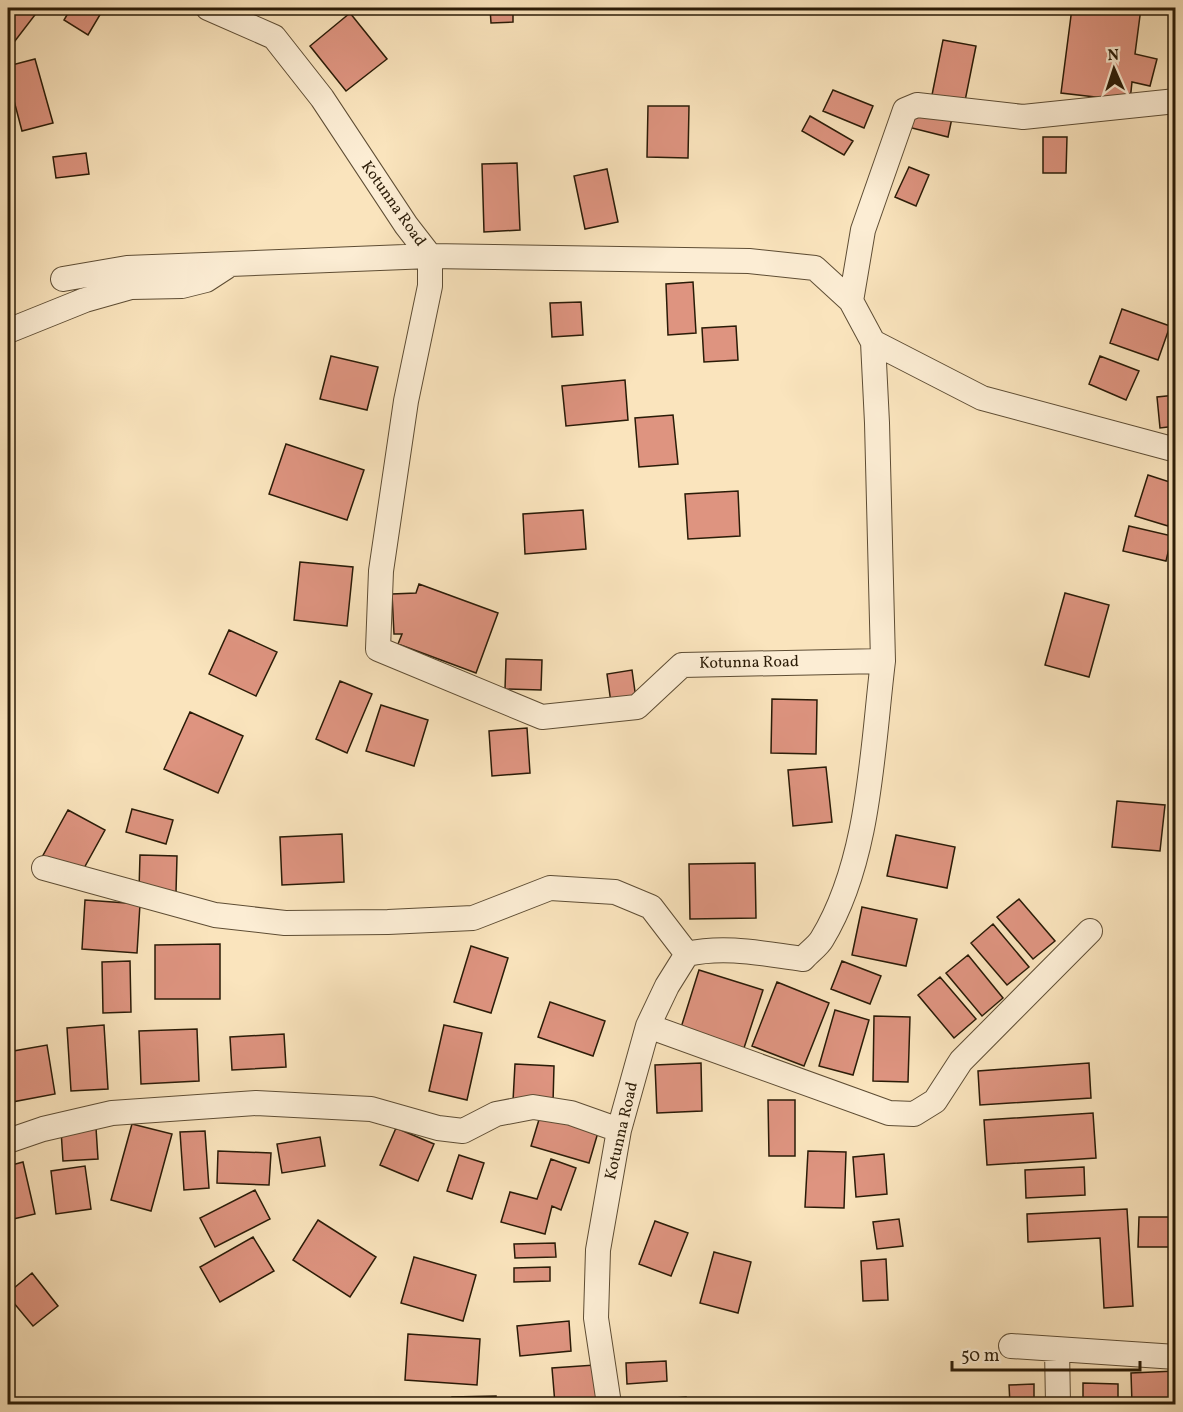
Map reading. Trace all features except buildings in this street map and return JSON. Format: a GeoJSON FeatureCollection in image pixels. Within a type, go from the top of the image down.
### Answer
{"type":"FeatureCollection","features":[{"type":"Feature","properties":{"kind":"street","name":"Kotunna Road"},"geometry":{"type":"LineString","coordinates":[[208,8],[274,37],[322,98],[406,225],[430,256],[430,286],[406,401],[381,571],[378,649],[542,717],[637,707],[682,665],[883,661]]}},
{"type":"Feature","properties":{"kind":"street"},"geometry":{"type":"LineString","coordinates":[[851,301],[863,230],[905,110],[917,105],[1023,117],[1176,102]]}},
{"type":"Feature","properties":{"kind":"street"},"geometry":{"type":"LineString","coordinates":[[44,868],[214,915],[285,923],[473,918],[550,888],[615,892],[651,907],[687,954],[707,949],[754,951],[803,958],[822,940],[849,881],[863,826],[883,661],[873,342],[851,301],[815,268],[749,261],[430,256],[127,268],[63,279]]}},
{"type":"Feature","properties":{"kind":"street"},"geometry":{"type":"LineString","coordinates":[[8,332],[85,300],[131,287],[182,286],[206,280],[228,265]]}},
{"type":"Feature","properties":{"kind":"street"},"geometry":{"type":"LineString","coordinates":[[873,342],[982,398],[1176,450]]}},
{"type":"Feature","properties":{"kind":"street"},"geometry":{"type":"LineString","coordinates":[[648,1026],[889,1113],[914,1114],[935,1101],[961,1061],[1090,931]]}},
{"type":"Feature","properties":{"kind":"street","name":"Kotunna Road"},"geometry":{"type":"LineString","coordinates":[[609,1404],[596,1318],[598,1250],[619,1130],[648,1026],[667,986],[687,954]]}},
{"type":"Feature","properties":{"kind":"street"},"geometry":{"type":"LineString","coordinates":[[8,1141],[43,1129],[112,1113],[256,1103],[371,1109],[438,1128],[463,1131],[496,1114],[533,1107],[571,1113],[619,1130]]}},
{"type":"Feature","properties":{"kind":"street"},"geometry":{"type":"LineString","coordinates":[[1011,1346],[1176,1357]]}},
{"type":"Feature","properties":{"kind":"street"},"geometry":{"type":"LineString","coordinates":[[1057,1349],[1058,1404]]}}]}
